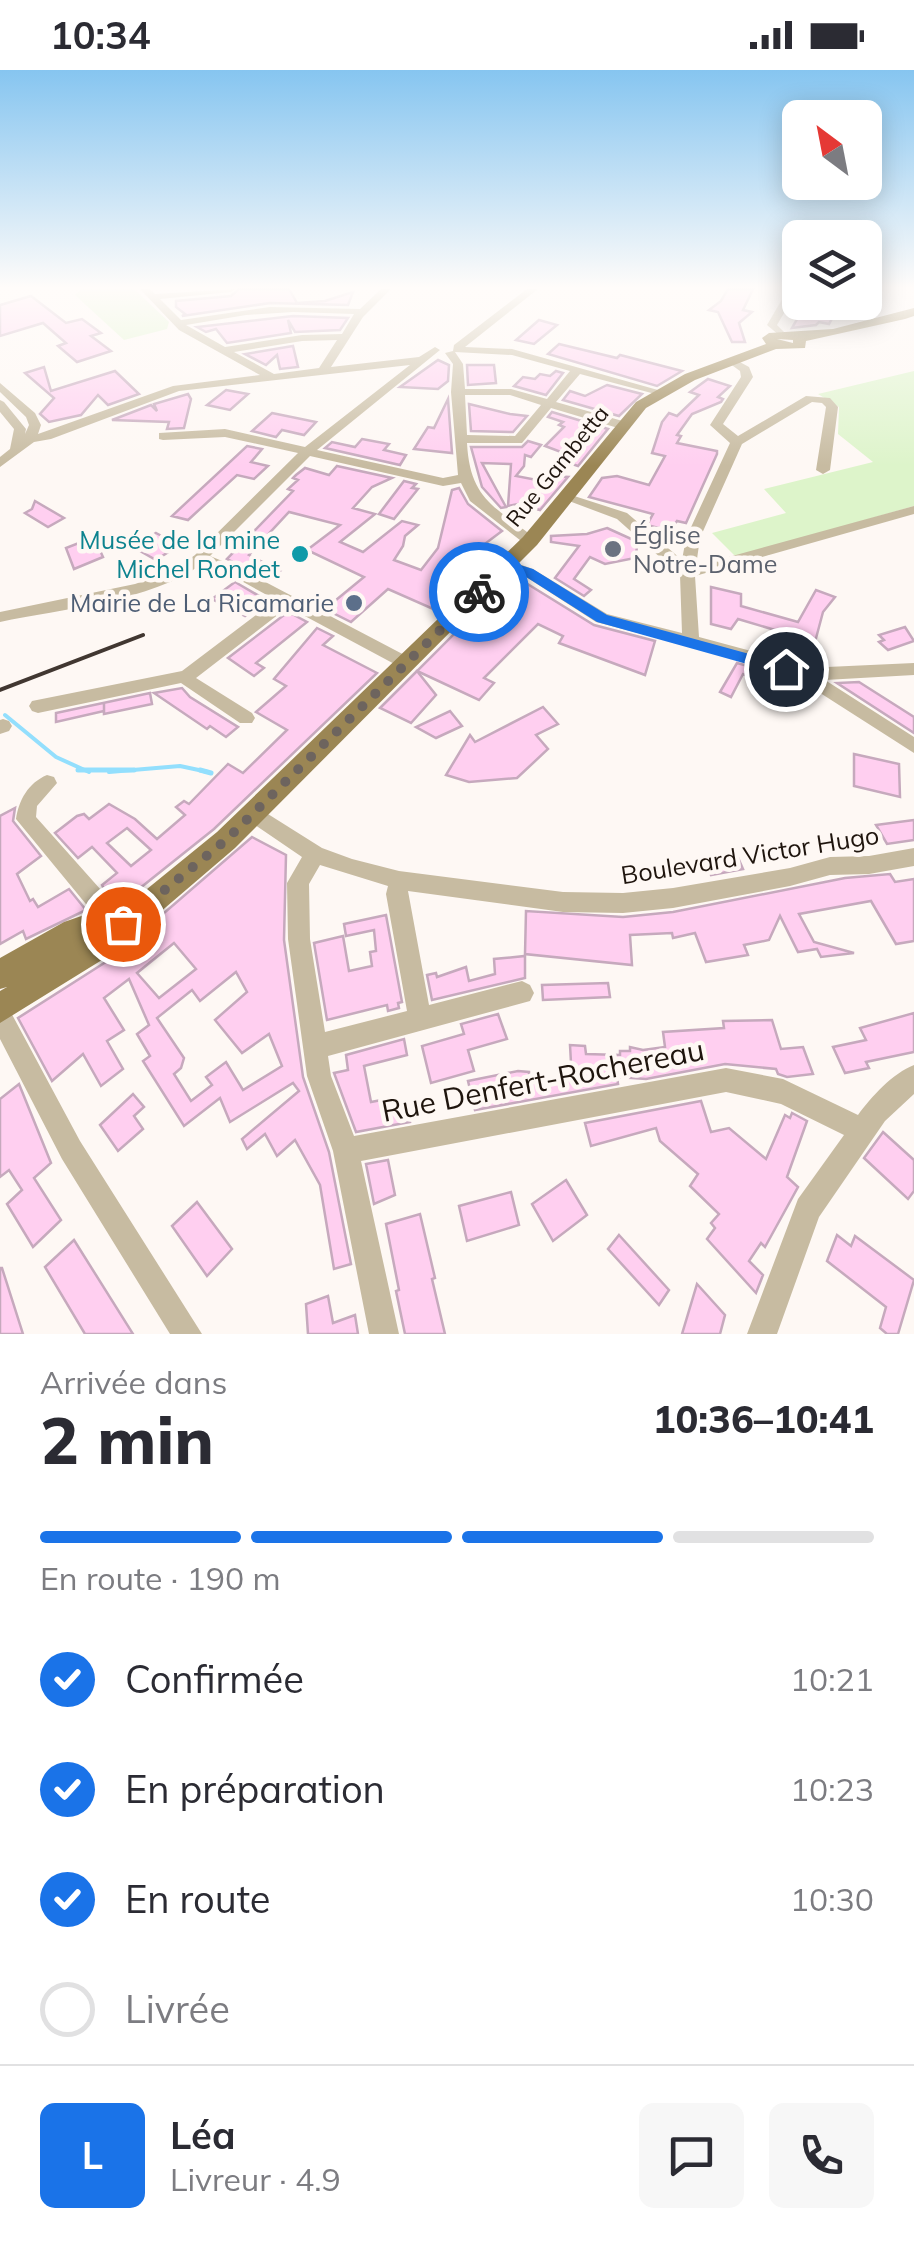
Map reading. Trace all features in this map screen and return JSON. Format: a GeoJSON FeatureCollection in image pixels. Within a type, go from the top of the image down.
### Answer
{"type":"FeatureCollection","features":[{"type":"Feature","properties":{"kind":"main road","name":"Rue Gambetta"},"geometry":{"type":"LineString","coordinates":[[111,922],[192,870],[252,812],[507,565],[568,498],[622,425],[659,392],[762,348]]}},
{"type":"Feature","properties":{"kind":"main road"},"geometry":{"type":"LineString","coordinates":[[0,975],[64,936],[111,922]]}},
{"type":"Feature","properties":{"kind":"main road"},"geometry":{"type":"LineString","coordinates":[[0,1012],[100,946],[111,922]]}},
{"type":"Feature","properties":{"kind":"street"},"geometry":{"type":"LineString","coordinates":[[220,348],[272,377]]}},
{"type":"Feature","properties":{"kind":"street"},"geometry":{"type":"LineString","coordinates":[[223,350],[236,348]]}},
{"type":"Feature","properties":{"kind":"street"},"geometry":{"type":"LineString","coordinates":[[323,371],[338,348]]}},
{"type":"Feature","properties":{"kind":"street"},"geometry":{"type":"LineString","coordinates":[[0,617],[138,588],[178,574],[200,558],[308,452],[411,369],[452,348]]}},
{"type":"Feature","properties":{"kind":"street"},"geometry":{"type":"LineString","coordinates":[[449,350],[512,352],[659,392]]}},
{"type":"Feature","properties":{"kind":"street"},"geometry":{"type":"LineString","coordinates":[[449,350],[457,360],[462,470],[475,498],[530,541]]}},
{"type":"Feature","properties":{"kind":"street"},"geometry":{"type":"LineString","coordinates":[[0,463],[21,444],[177,388],[425,360]]}},
{"type":"Feature","properties":{"kind":"street"},"geometry":{"type":"LineString","coordinates":[[734,363],[746,370],[747,377],[716,425],[737,442]]}},
{"type":"Feature","properties":{"kind":"street"},"geometry":{"type":"LineString","coordinates":[[373,366],[411,369]]}},
{"type":"Feature","properties":{"kind":"street"},"geometry":{"type":"LineString","coordinates":[[463,439],[518,440],[578,369]]}},
{"type":"Feature","properties":{"kind":"street"},"geometry":{"type":"LineString","coordinates":[[458,392],[511,392],[622,425]]}},
{"type":"Feature","properties":{"kind":"street"},"geometry":{"type":"LineString","coordinates":[[2,396],[17,421],[21,444]]}},
{"type":"Feature","properties":{"kind":"street"},"geometry":{"type":"LineString","coordinates":[[691,640],[687,574],[693,538],[737,442],[810,398],[822,399],[832,407],[823,470]]}},
{"type":"Feature","properties":{"kind":"street"},"geometry":{"type":"LineString","coordinates":[[163,436],[225,433],[443,482],[466,478]]}},
{"type":"Feature","properties":{"kind":"street"},"geometry":{"type":"LineString","coordinates":[[568,498],[622,516],[687,574]]}},
{"type":"Feature","properties":{"kind":"street"},"geometry":{"type":"LineString","coordinates":[[687,574],[914,510]]}},
{"type":"Feature","properties":{"kind":"street"},"geometry":{"type":"LineString","coordinates":[[200,558],[348,630],[406,663]]}},
{"type":"Feature","properties":{"kind":"street"},"geometry":{"type":"LineString","coordinates":[[507,565],[528,572],[602,618],[764,660],[809,678],[914,746]]}},
{"type":"Feature","properties":{"kind":"street"},"geometry":{"type":"LineString","coordinates":[[38,706],[187,676],[287,600]]}},
{"type":"Feature","properties":{"kind":"street"},"geometry":{"type":"LineString","coordinates":[[809,678],[827,673],[914,669]]}},
{"type":"Feature","properties":{"kind":"street"},"geometry":{"type":"LineString","coordinates":[[187,676],[188,682],[246,718]]}},
{"type":"Feature","properties":{"kind":"street"},"geometry":{"type":"LineString","coordinates":[[47,784],[26,810],[36,834],[111,922]]}},
{"type":"Feature","properties":{"kind":"street","name":"Boulevard Victor Hugo"},"geometry":{"type":"LineString","coordinates":[[252,812],[316,854],[400,880],[563,902],[623,904],[770,881],[830,866],[869,865],[914,857]]}},
{"type":"Feature","properties":{"kind":"street"},"geometry":{"type":"LineString","coordinates":[[316,854],[298,883],[299,939],[319,1076],[346,1152],[384,1334]]}},
{"type":"Feature","properties":{"kind":"street"},"geometry":{"type":"LineString","coordinates":[[400,880],[397,894],[420,1020]]}},
{"type":"Feature","properties":{"kind":"street"},"geometry":{"type":"LineString","coordinates":[[315,1047],[522,993]]}},
{"type":"Feature","properties":{"kind":"street"},"geometry":{"type":"LineString","coordinates":[[0,1012],[71,1150],[188,1334]]}},
{"type":"Feature","properties":{"kind":"street"},"geometry":{"type":"LineString","coordinates":[[762,1334],[808,1208],[876,1112],[914,1077]]}},
{"type":"Feature","properties":{"kind":"street","name":"Rue Denfert-Rochereau"},"geometry":{"type":"LineString","coordinates":[[346,1152],[726,1080],[783,1092],[863,1132]]}},
{"type":"Feature","properties":{"kind":"green space"},"geometry":{"type":"Polygon","coordinates":[[[914,371],[914,506],[736,557],[712,533],[786,513],[764,489],[873,462],[838,434],[839,407],[818,394],[914,371]]]}},
{"type":"Feature","properties":{"kind":"building"},"geometry":{"type":"Polygon","coordinates":[[[60,348],[111,351],[77,362],[60,348]]]}},
{"type":"Feature","properties":{"kind":"building"},"geometry":{"type":"Polygon","coordinates":[[[293,348],[298,367],[280,369],[277,355],[266,365],[245,354],[293,348]]]}},
{"type":"Feature","properties":{"kind":"building"},"geometry":{"type":"Polygon","coordinates":[[[555,348],[576,348],[682,371],[657,386],[548,354],[555,348]]]}},
{"type":"Feature","properties":{"kind":"building"},"geometry":{"type":"Polygon","coordinates":[[[438,360],[449,365],[448,381],[438,389],[400,387],[438,360]]]}},
{"type":"Feature","properties":{"kind":"building"},"geometry":{"type":"Polygon","coordinates":[[[467,365],[494,365],[496,383],[468,385],[467,365]]]}},
{"type":"Feature","properties":{"kind":"building"},"geometry":{"type":"Polygon","coordinates":[[[44,367],[51,391],[115,371],[139,394],[108,405],[98,395],[81,415],[49,422],[40,414],[54,398],[25,373],[44,367]]]}},
{"type":"Feature","properties":{"kind":"building"},"geometry":{"type":"Polygon","coordinates":[[[556,371],[563,373],[546,395],[514,386],[523,377],[535,379],[556,371]]]}},
{"type":"Feature","properties":{"kind":"building"},"geometry":{"type":"Polygon","coordinates":[[[708,379],[730,386],[718,397],[723,399],[721,402],[692,414],[677,435],[681,436],[677,443],[717,451],[686,523],[677,521],[670,531],[647,525],[653,514],[589,497],[602,478],[617,476],[649,485],[665,456],[652,453],[662,422],[669,413],[677,416],[699,395],[690,392],[708,379]]]}},
{"type":"Feature","properties":{"kind":"building"},"geometry":{"type":"Polygon","coordinates":[[[607,385],[642,394],[619,416],[563,400],[570,391],[585,396],[607,385]]]}},
{"type":"Feature","properties":{"kind":"building"},"geometry":{"type":"Polygon","coordinates":[[[226,390],[248,394],[230,410],[207,405],[226,390]]]}},
{"type":"Feature","properties":{"kind":"building"},"geometry":{"type":"Polygon","coordinates":[[[188,394],[191,399],[184,428],[167,429],[169,422],[112,420],[151,405],[157,411],[154,404],[188,394]]]}},
{"type":"Feature","properties":{"kind":"building"},"geometry":{"type":"Polygon","coordinates":[[[448,399],[452,453],[414,449],[428,427],[434,428],[448,399]]]}},
{"type":"Feature","properties":{"kind":"building"},"geometry":{"type":"Polygon","coordinates":[[[469,404],[527,416],[513,432],[471,431],[469,404]]]}},
{"type":"Feature","properties":{"kind":"building"},"geometry":{"type":"Polygon","coordinates":[[[552,412],[608,429],[578,466],[563,461],[569,455],[545,446],[564,427],[559,425],[563,422],[548,417],[552,412]]]}},
{"type":"Feature","properties":{"kind":"building"},"geometry":{"type":"Polygon","coordinates":[[[272,413],[316,422],[304,435],[282,430],[276,437],[252,431],[272,413]]]}},
{"type":"Feature","properties":{"kind":"building"},"geometry":{"type":"Polygon","coordinates":[[[362,439],[389,444],[384,450],[406,455],[400,465],[325,448],[332,442],[355,447],[362,439]]]}},
{"type":"Feature","properties":{"kind":"building"},"geometry":{"type":"Polygon","coordinates":[[[528,441],[541,445],[531,457],[525,455],[524,466],[516,476],[547,482],[547,476],[568,477],[540,510],[518,504],[508,506],[511,464],[482,463],[506,507],[501,508],[482,487],[471,447],[522,447],[528,441]]]}},
{"type":"Feature","properties":{"kind":"building"},"geometry":{"type":"Polygon","coordinates":[[[247,446],[262,449],[251,462],[268,466],[254,479],[237,475],[188,520],[172,516],[247,446]]]}},
{"type":"Feature","properties":{"kind":"building"},"geometry":{"type":"Polygon","coordinates":[[[337,466],[392,478],[372,487],[353,508],[375,514],[340,542],[363,552],[402,521],[418,525],[405,536],[394,560],[421,570],[438,548],[452,490],[459,488],[468,504],[502,531],[482,546],[491,551],[468,566],[481,573],[440,612],[388,589],[351,622],[325,609],[364,577],[307,550],[340,525],[289,512],[249,555],[280,571],[269,580],[227,559],[293,491],[288,489],[298,480],[293,478],[296,475],[305,468],[329,475],[337,466]]]}},
{"type":"Feature","properties":{"kind":"building"},"geometry":{"type":"Polygon","coordinates":[[[404,481],[416,484],[412,488],[418,489],[394,519],[379,514],[404,481]]]}},
{"type":"Feature","properties":{"kind":"building"},"geometry":{"type":"Polygon","coordinates":[[[35,501],[64,518],[48,527],[25,513],[35,501]]]}},
{"type":"Feature","properties":{"kind":"building"},"geometry":{"type":"Polygon","coordinates":[[[607,528],[638,542],[635,558],[605,564],[590,557],[574,579],[591,590],[584,596],[555,578],[579,546],[551,542],[551,536],[587,534],[607,528]]]}},
{"type":"Feature","properties":{"kind":"building"},"geometry":{"type":"Polygon","coordinates":[[[156,533],[179,545],[156,560],[133,547],[156,533]]]}},
{"type":"Feature","properties":{"kind":"building"},"geometry":{"type":"Polygon","coordinates":[[[94,537],[103,557],[74,569],[66,548],[94,537]]]}},
{"type":"Feature","properties":{"kind":"building"},"geometry":{"type":"Polygon","coordinates":[[[513,575],[594,625],[655,641],[645,675],[559,643],[563,636],[538,624],[484,678],[494,683],[479,700],[417,671],[513,575]]]}},
{"type":"Feature","properties":{"kind":"building"},"geometry":{"type":"Polygon","coordinates":[[[235,582],[266,600],[245,616],[212,599],[235,582]]]}},
{"type":"Feature","properties":{"kind":"building"},"geometry":{"type":"Polygon","coordinates":[[[711,587],[741,594],[741,606],[798,622],[816,590],[835,597],[823,612],[815,642],[738,619],[731,629],[711,624],[711,587]]]}},
{"type":"Feature","properties":{"kind":"building"},"geometry":{"type":"Polygon","coordinates":[[[292,614],[307,622],[256,663],[264,668],[254,676],[228,658],[284,615],[292,614]]]}},
{"type":"Feature","properties":{"kind":"building"},"geometry":{"type":"Polygon","coordinates":[[[905,627],[914,641],[888,650],[879,642],[884,640],[879,635],[905,627]]]}},
{"type":"Feature","properties":{"kind":"building"},"geometry":{"type":"Polygon","coordinates":[[[317,628],[333,636],[323,645],[377,673],[214,829],[115,908],[102,885],[117,873],[92,847],[78,858],[55,833],[77,816],[84,814],[89,819],[109,804],[135,819],[157,839],[185,815],[176,807],[184,801],[189,804],[228,764],[243,773],[287,730],[256,712],[286,686],[274,679],[317,628]],[[127,828],[107,843],[131,866],[151,850],[127,828]]]}},
{"type":"Feature","properties":{"kind":"building"},"geometry":{"type":"Polygon","coordinates":[[[737,663],[796,683],[789,694],[743,674],[731,697],[720,692],[737,663]]]}},
{"type":"Feature","properties":{"kind":"building"},"geometry":{"type":"Polygon","coordinates":[[[417,671],[436,695],[411,723],[380,708],[417,671]]]}},
{"type":"Feature","properties":{"kind":"building"},"geometry":{"type":"Polygon","coordinates":[[[859,682],[914,717],[914,733],[837,683],[859,682]]]}},
{"type":"Feature","properties":{"kind":"building"},"geometry":{"type":"Polygon","coordinates":[[[182,688],[238,727],[226,737],[210,726],[207,729],[154,693],[182,688]]]}},
{"type":"Feature","properties":{"kind":"building"},"geometry":{"type":"Polygon","coordinates":[[[150,693],[152,704],[56,722],[56,713],[150,693]]]}},
{"type":"Feature","properties":{"kind":"building"},"geometry":{"type":"Polygon","coordinates":[[[543,707],[558,724],[536,735],[548,749],[517,778],[469,782],[446,775],[470,735],[475,742],[543,707]]]}},
{"type":"Feature","properties":{"kind":"building"},"geometry":{"type":"Polygon","coordinates":[[[450,711],[462,726],[436,738],[416,727],[450,711]]]}},
{"type":"Feature","properties":{"kind":"building"},"geometry":{"type":"Polygon","coordinates":[[[854,754],[899,764],[900,797],[854,786],[854,754]]]}},
{"type":"Feature","properties":{"kind":"building"},"geometry":{"type":"Polygon","coordinates":[[[15,808],[13,821],[41,856],[17,874],[30,901],[33,899],[38,907],[69,889],[86,910],[26,939],[23,931],[0,944],[0,816],[15,808]]]}},
{"type":"Feature","properties":{"kind":"building"},"geometry":{"type":"Polygon","coordinates":[[[914,820],[914,840],[887,844],[876,825],[914,820]]]}},
{"type":"Feature","properties":{"kind":"building"},"geometry":{"type":"Polygon","coordinates":[[[252,837],[286,855],[284,940],[303,1077],[329,1152],[351,1264],[334,1269],[320,1185],[295,1140],[277,1156],[265,1134],[247,1149],[242,1139],[299,1091],[293,1083],[230,1122],[220,1098],[184,1126],[143,1061],[150,1056],[137,1034],[149,1025],[129,979],[104,998],[124,1030],[107,1041],[123,1069],[101,1086],[83,1054],[52,1081],[18,1018],[112,958],[252,837]],[[174,943],[137,973],[159,998],[196,969],[174,943]],[[236,972],[200,1001],[192,990],[157,1018],[184,1058],[174,1074],[191,1101],[212,1085],[206,1077],[226,1062],[243,1090],[282,1066],[269,1034],[242,1053],[215,1020],[247,992],[236,972]]]}},
{"type":"Feature","properties":{"kind":"building"},"geometry":{"type":"Polygon","coordinates":[[[736,853],[743,869],[711,875],[705,860],[736,853]]]}},
{"type":"Feature","properties":{"kind":"building"},"geometry":{"type":"Polygon","coordinates":[[[890,874],[895,882],[914,879],[914,941],[896,944],[871,901],[799,914],[814,942],[854,953],[821,957],[817,949],[798,952],[780,916],[769,940],[744,945],[748,955],[706,962],[695,933],[673,938],[672,933],[630,935],[632,965],[525,954],[526,911],[623,917],[673,912],[845,878],[890,874]]]}},
{"type":"Feature","properties":{"kind":"building"},"geometry":{"type":"Polygon","coordinates":[[[386,915],[402,1002],[398,1003],[399,1008],[388,1011],[387,1005],[327,1020],[314,943],[343,936],[349,971],[372,966],[370,952],[376,951],[374,930],[346,936],[344,924],[386,915]]]}},
{"type":"Feature","properties":{"kind":"building"},"geometry":{"type":"Polygon","coordinates":[[[525,956],[525,978],[432,1000],[427,975],[436,973],[437,977],[466,967],[469,981],[495,974],[494,959],[525,956]]]}},
{"type":"Feature","properties":{"kind":"building"},"geometry":{"type":"Polygon","coordinates":[[[608,983],[610,997],[543,1000],[542,985],[608,983]]]}},
{"type":"Feature","properties":{"kind":"building"},"geometry":{"type":"Polygon","coordinates":[[[914,1013],[914,1052],[866,1062],[869,1068],[845,1073],[833,1047],[866,1040],[860,1028],[914,1013]]]}},
{"type":"Feature","properties":{"kind":"building"},"geometry":{"type":"Polygon","coordinates":[[[498,1014],[507,1039],[468,1050],[474,1071],[431,1083],[422,1046],[464,1034],[461,1024],[498,1014]]]}},
{"type":"Feature","properties":{"kind":"building"},"geometry":{"type":"Polygon","coordinates":[[[772,1020],[781,1049],[803,1047],[813,1074],[787,1077],[776,1069],[725,1064],[646,1079],[617,1077],[618,1084],[475,1110],[468,1081],[518,1071],[529,1072],[529,1080],[566,1078],[565,1063],[571,1063],[570,1045],[585,1046],[586,1054],[620,1055],[620,1051],[630,1051],[630,1047],[665,1047],[663,1032],[724,1028],[723,1021],[772,1020]]]}},
{"type":"Feature","properties":{"kind":"building"},"geometry":{"type":"Polygon","coordinates":[[[404,1039],[407,1055],[364,1066],[371,1102],[392,1098],[394,1110],[408,1107],[410,1122],[356,1132],[334,1073],[348,1070],[346,1055],[404,1039]]]}},
{"type":"Feature","properties":{"kind":"building"},"geometry":{"type":"Polygon","coordinates":[[[19,1084],[51,1163],[34,1178],[61,1220],[33,1247],[7,1204],[22,1190],[9,1170],[0,1177],[0,1099],[19,1084]]]}},
{"type":"Feature","properties":{"kind":"building"},"geometry":{"type":"Polygon","coordinates":[[[133,1094],[144,1107],[134,1116],[143,1129],[118,1151],[100,1125],[133,1094]]]}},
{"type":"Feature","properties":{"kind":"building"},"geometry":{"type":"Polygon","coordinates":[[[701,1101],[711,1132],[729,1128],[766,1159],[785,1115],[790,1118],[792,1113],[807,1121],[787,1177],[798,1187],[765,1247],[761,1243],[749,1261],[763,1275],[756,1293],[707,1239],[715,1228],[711,1223],[719,1214],[690,1186],[698,1174],[660,1141],[656,1128],[591,1146],[585,1123],[701,1101]]]}},
{"type":"Feature","properties":{"kind":"building"},"geometry":{"type":"Polygon","coordinates":[[[883,1132],[914,1160],[914,1191],[908,1199],[864,1158],[883,1132]]]}},
{"type":"Feature","properties":{"kind":"building"},"geometry":{"type":"Polygon","coordinates":[[[388,1160],[395,1195],[374,1204],[366,1164],[388,1160]]]}},
{"type":"Feature","properties":{"kind":"building"},"geometry":{"type":"Polygon","coordinates":[[[566,1180],[587,1215],[553,1241],[532,1204],[566,1180]]]}},
{"type":"Feature","properties":{"kind":"building"},"geometry":{"type":"Polygon","coordinates":[[[511,1192],[519,1225],[467,1241],[459,1206],[511,1192]]]}},
{"type":"Feature","properties":{"kind":"building"},"geometry":{"type":"Polygon","coordinates":[[[197,1202],[232,1249],[207,1276],[172,1226],[197,1202]]]}},
{"type":"Feature","properties":{"kind":"building"},"geometry":{"type":"Polygon","coordinates":[[[420,1214],[445,1334],[405,1334],[396,1291],[399,1290],[386,1224],[420,1214]]]}},
{"type":"Feature","properties":{"kind":"building"},"geometry":{"type":"Polygon","coordinates":[[[619,1235],[669,1290],[659,1305],[608,1249],[619,1235]]]}},
{"type":"Feature","properties":{"kind":"building"},"geometry":{"type":"Polygon","coordinates":[[[837,1235],[851,1246],[855,1236],[914,1280],[898,1334],[887,1334],[880,1328],[886,1307],[827,1261],[837,1235]]]}},
{"type":"Feature","properties":{"kind":"building"},"geometry":{"type":"Polygon","coordinates":[[[74,1240],[133,1334],[85,1334],[45,1267],[74,1240]]]}},
{"type":"Feature","properties":{"kind":"building"},"geometry":{"type":"Polygon","coordinates":[[[2,1268],[23,1334],[0,1334],[2,1268]]]}},
{"type":"Feature","properties":{"kind":"building"},"geometry":{"type":"Polygon","coordinates":[[[697,1284],[725,1315],[720,1334],[682,1334],[697,1284]]]}},
{"type":"Feature","properties":{"kind":"building"},"geometry":{"type":"Polygon","coordinates":[[[328,1296],[333,1323],[355,1315],[358,1334],[308,1334],[306,1304],[328,1296]]]}},
{"type":"Feature","properties":{"kind":"waterway"},"geometry":{"type":"LineString","coordinates":[[5,715],[56,757],[85,770]]}},
{"type":"Feature","properties":{"kind":"waterway"},"geometry":{"type":"LineString","coordinates":[[133,770],[180,766],[205,771]]}},
{"type":"Feature","properties":{"kind":"waterway"},"geometry":{"type":"LineString","coordinates":[[78,770],[85,770]]}},
{"type":"Feature","properties":{"kind":"waterway"},"geometry":{"type":"LineString","coordinates":[[85,770],[133,770]]}},
{"type":"Feature","properties":{"kind":"waterway"},"geometry":{"type":"LineString","coordinates":[[85,770],[89,772]]}},
{"type":"Feature","properties":{"kind":"waterway"},"geometry":{"type":"LineString","coordinates":[[109,772],[133,770]]}},
{"type":"Feature","properties":{"kind":"waterway"},"geometry":{"type":"LineString","coordinates":[[200,770],[205,771]]}},
{"type":"Feature","properties":{"kind":"waterway"},"geometry":{"type":"LineString","coordinates":[[205,771],[211,773]]}},
{"type":"Feature","properties":{"kind":"railway"},"geometry":{"type":"LineString","coordinates":[[0,690],[143,635]]}},
{"type":"Feature","properties":{"kind":"way so far"},"geometry":{"type":"LineString","coordinates":[[123,924],[226,840],[479,592]]}},
{"type":"Feature","properties":{"kind":"place","name":"Église Notre-Dame"},"geometry":{"type":"Point","coordinates":[613,549]}},
{"type":"Feature","properties":{"kind":"place","name":"Musée de la mine Michel Rondet"},"geometry":{"type":"Point","coordinates":[300,554]}},
{"type":"Feature","properties":{"kind":"place","name":"Mairie de La Ricamarie"},"geometry":{"type":"Point","coordinates":[354,603]}},
{"type":"Feature","properties":{"kind":"route"},"geometry":{"type":"LineString","coordinates":[[479,592],[507,565],[528,572],[602,618],[786,669]]}}]}
